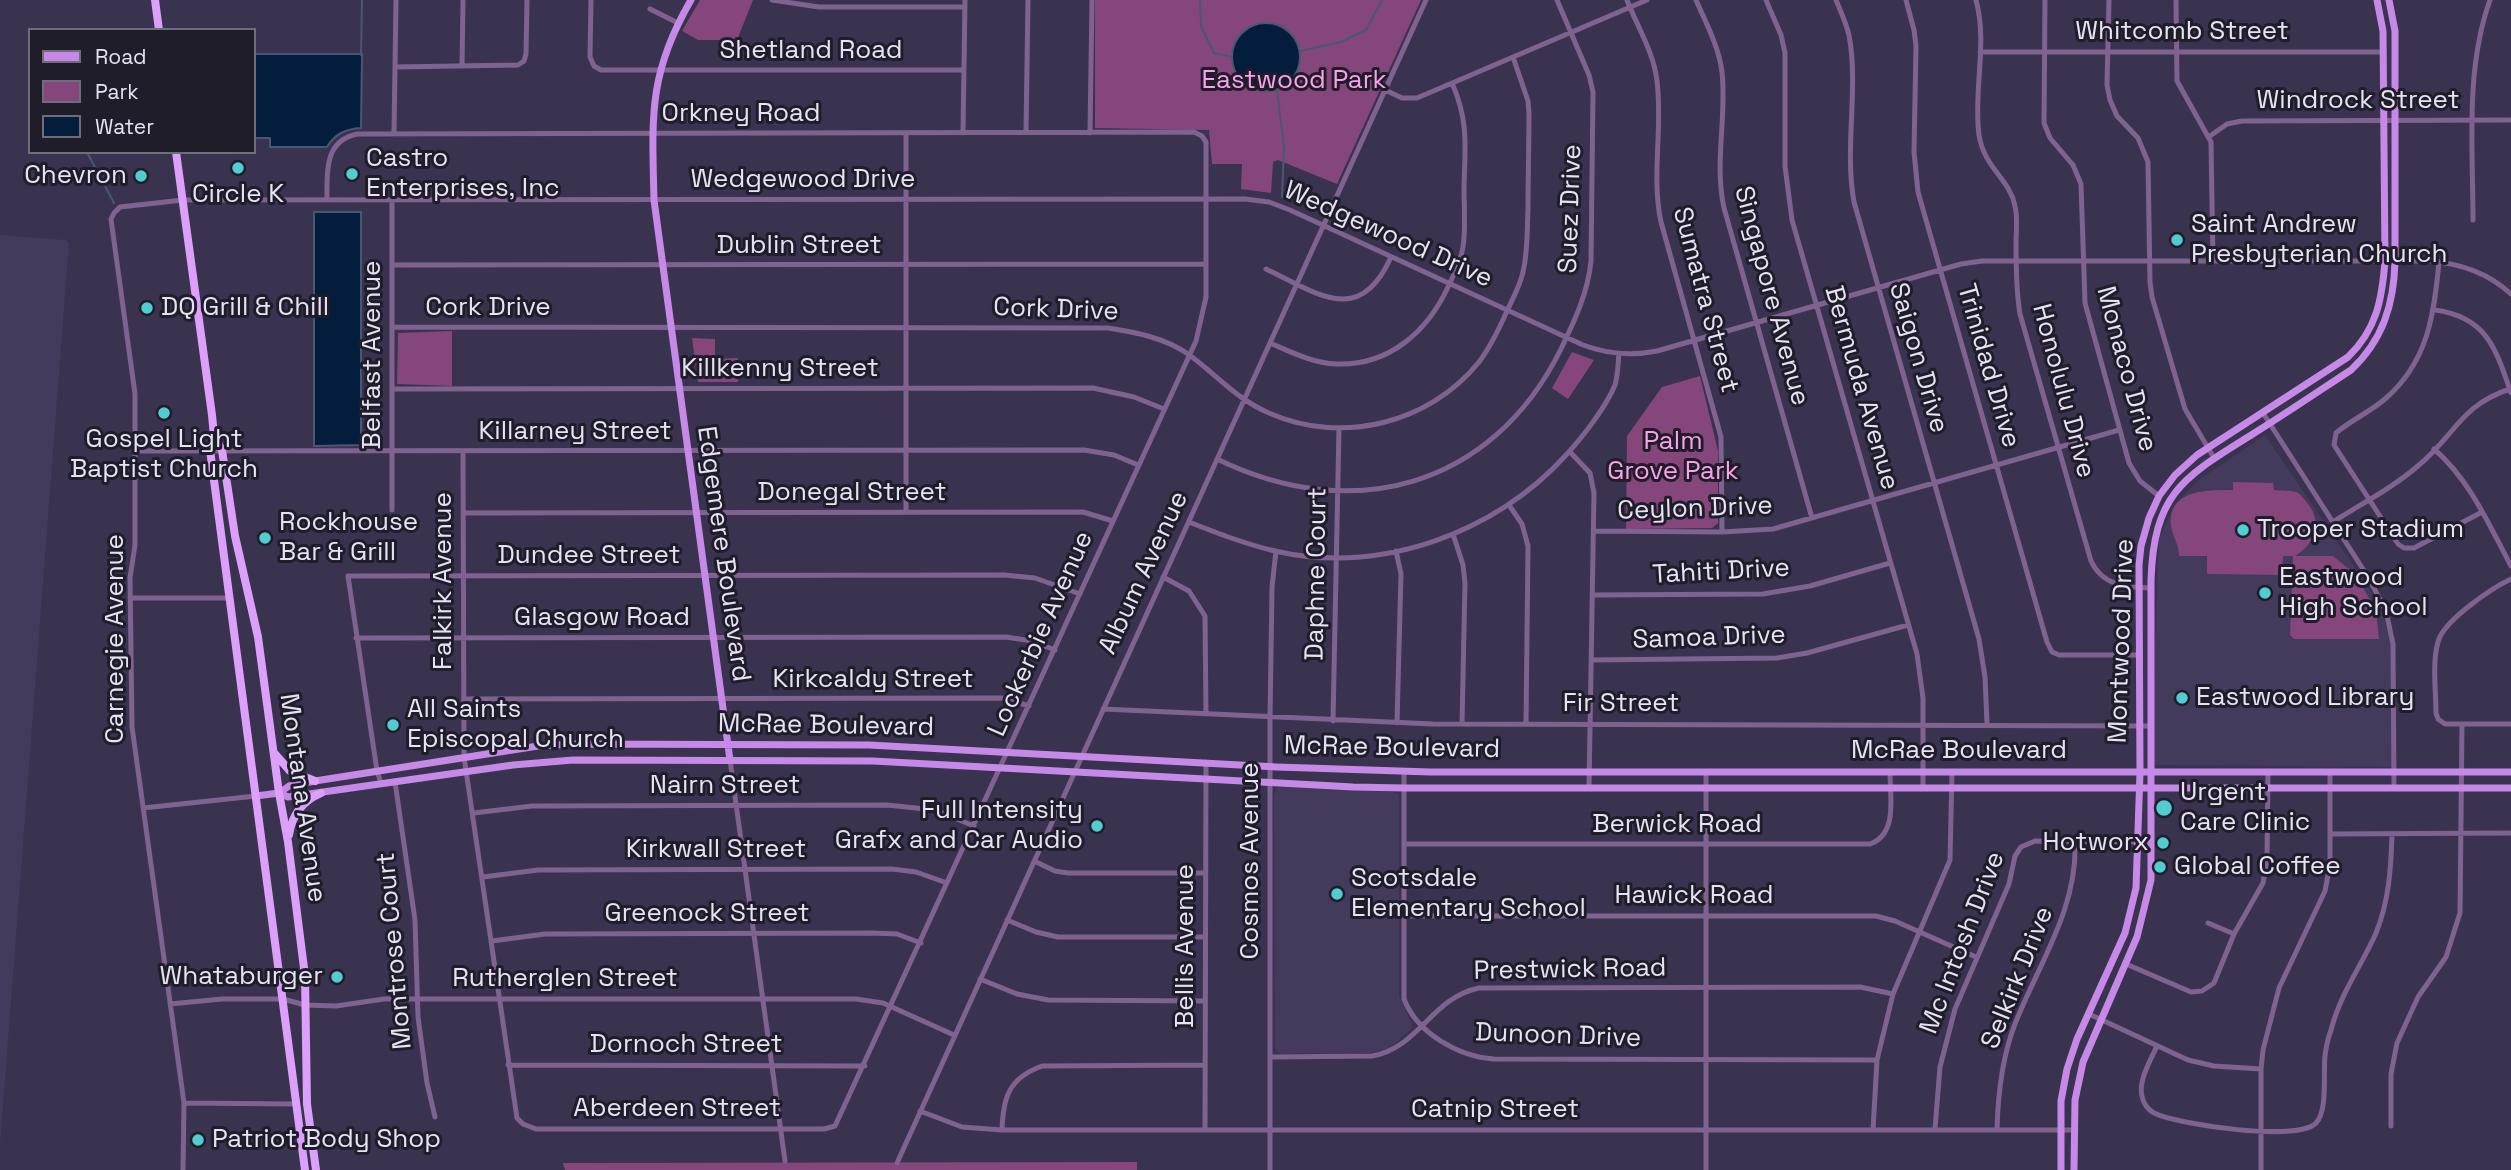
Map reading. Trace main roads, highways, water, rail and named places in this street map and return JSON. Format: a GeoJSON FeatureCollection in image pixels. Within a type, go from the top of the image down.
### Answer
{"type":"FeatureCollection","features":[{"type":"Feature","properties":{"kind":"highway"},"geometry":{"type":"LineString","coordinates":[[155,0],[159,28]]}},
{"type":"Feature","properties":{"kind":"highway","name":"Montana Avenue"},"geometry":{"type":"LineString","coordinates":[[176,154],[214,436],[222,450],[235,536],[258,637],[288,842],[305,976],[307,1104],[316,1170]]}},
{"type":"Feature","properties":{"kind":"highway","name":"Montana Avenue"},"geometry":{"type":"LineString","coordinates":[[214,436],[210,450],[304,1170]]}},
{"type":"Feature","properties":{"kind":"highway"},"geometry":{"type":"LineString","coordinates":[[274,752],[290,771],[315,781]]}},
{"type":"Feature","properties":{"kind":"highway"},"geometry":{"type":"LineString","coordinates":[[288,842],[296,813],[306,801],[321,793]]}},
{"type":"Feature","properties":{"kind":"main road","name":"Edgemere Boulevard"},"geometry":{"type":"LineString","coordinates":[[691,0],[678,23],[659,71],[653,133],[654,200],[730,760]]}},
{"type":"Feature","properties":{"kind":"main road","name":"Montwood Drive"},"geometry":{"type":"LineString","coordinates":[[2061,1170],[2060,1130],[2067,1069],[2130,916],[2138,870],[2141,546],[2158,496],[2175,475],[2208,448],[2342,361],[2363,340],[2375,321],[2380,304],[2385,261],[2384,52],[2377,0]]}},
{"type":"Feature","properties":{"kind":"main road","name":"Montwood Drive"},"geometry":{"type":"LineString","coordinates":[[2074,1170],[2075,1100],[2080,1074],[2088,1046],[2137,937],[2151,880],[2153,544],[2164,511],[2186,480],[2214,458],[2351,370],[2372,348],[2387,316],[2394,288],[2395,261],[2395,32],[2389,0]]}},
{"type":"Feature","properties":{"kind":"main road"},"geometry":{"type":"LineString","coordinates":[[2384,186],[2395,186]]}},
{"type":"Feature","properties":{"kind":"main road","name":"McRae Boulevard"},"geometry":{"type":"LineString","coordinates":[[256,796],[279,793],[289,786],[315,781],[558,745],[869,745],[1404,772],[2511,772]]}},
{"type":"Feature","properties":{"kind":"main road"},"geometry":{"type":"LineString","coordinates":[[1147,775],[1149,759]]}},
{"type":"Feature","properties":{"kind":"main road","name":"McRae Boulevard"},"geometry":{"type":"LineString","coordinates":[[279,793],[288,797],[573,760],[862,761],[1404,788],[2511,788]]}},
{"type":"Feature","properties":{"kind":"main road"},"geometry":{"type":"LineString","coordinates":[[2207,786],[2208,773]]}},
{"type":"Feature","properties":{"kind":"main road"},"geometry":{"type":"LineString","coordinates":[[2296,773],[2296,787]]}},
{"type":"Feature","properties":{"kind":"water"},"geometry":{"type":"Polygon","coordinates":[[[1266,23],[1279,25],[1290,33],[1298,44],[1298,70],[1290,81],[1279,89],[1266,91],[1253,89],[1242,81],[1234,70],[1232,57],[1234,44],[1242,33],[1253,25],[1266,23]]]}},
{"type":"Feature","properties":{"kind":"water"},"geometry":{"type":"Polygon","coordinates":[[[256,54],[362,54],[361,128],[341,133],[327,147],[270,147],[270,138],[256,138],[256,54]]]}},
{"type":"Feature","properties":{"kind":"water"},"geometry":{"type":"Polygon","coordinates":[[[314,212],[361,212],[361,445],[314,446],[314,212]]]}},
{"type":"Feature","properties":{"kind":"waterway"},"geometry":{"type":"LineString","coordinates":[[361,55],[362,0]]}},
{"type":"Feature","properties":{"kind":"waterway"},"geometry":{"type":"LineString","coordinates":[[1200,0],[1201,26],[1214,53],[1232,57]]}},
{"type":"Feature","properties":{"kind":"waterway"},"geometry":{"type":"LineString","coordinates":[[1300,51],[1341,42],[1366,30],[1382,0]]}},
{"type":"Feature","properties":{"kind":"waterway"},"geometry":{"type":"LineString","coordinates":[[1277,90],[1284,147],[1282,197]]}},
{"type":"Feature","properties":{"kind":"waterway"},"geometry":{"type":"LineString","coordinates":[[88,154],[114,203]]}},
{"type":"Feature","properties":{"kind":"place","name":"Circle K"},"geometry":{"type":"Point","coordinates":[238,168]}},
{"type":"Feature","properties":{"kind":"place","name":"Castro Enterprises, Inc"},"geometry":{"type":"Point","coordinates":[352,174]}},
{"type":"Feature","properties":{"kind":"place","name":"Chevron"},"geometry":{"type":"Point","coordinates":[141,176]}},
{"type":"Feature","properties":{"kind":"place","name":"Saint Andrew Presbyterian Church"},"geometry":{"type":"Point","coordinates":[2177,240]}},
{"type":"Feature","properties":{"kind":"place","name":"DQ Grill & Chill"},"geometry":{"type":"Point","coordinates":[147,308]}},
{"type":"Feature","properties":{"kind":"place","name":"Gospel Light Baptist Church"},"geometry":{"type":"Point","coordinates":[164,413]}},
{"type":"Feature","properties":{"kind":"place","name":"Trooper Stadium"},"geometry":{"type":"Point","coordinates":[2243,530]}},
{"type":"Feature","properties":{"kind":"place","name":"Rockhouse Bar & Grill"},"geometry":{"type":"Point","coordinates":[265,538]}},
{"type":"Feature","properties":{"kind":"place","name":"Eastwood High School"},"geometry":{"type":"Point","coordinates":[2265,593]}},
{"type":"Feature","properties":{"kind":"place","name":"Eastwood Library"},"geometry":{"type":"Point","coordinates":[2182,698]}},
{"type":"Feature","properties":{"kind":"place","name":"All Saints Episcopal Church"},"geometry":{"type":"Point","coordinates":[393,725]}},
{"type":"Feature","properties":{"kind":"place","name":"Urgent Care Clinic"},"geometry":{"type":"Point","coordinates":[2164,808]}},
{"type":"Feature","properties":{"kind":"place","name":"Full Intensity Grafx and Car Audio"},"geometry":{"type":"Point","coordinates":[1097,826]}},
{"type":"Feature","properties":{"kind":"place","name":"Hotworx"},"geometry":{"type":"Point","coordinates":[2163,843]}},
{"type":"Feature","properties":{"kind":"place","name":"Global Coffee"},"geometry":{"type":"Point","coordinates":[2160,867]}},
{"type":"Feature","properties":{"kind":"place","name":"Scotsdale Elementary School"},"geometry":{"type":"Point","coordinates":[1337,894]}},
{"type":"Feature","properties":{"kind":"place","name":"Whataburger"},"geometry":{"type":"Point","coordinates":[337,977]}},
{"type":"Feature","properties":{"kind":"place","name":"Patriot Body Shop"},"geometry":{"type":"Point","coordinates":[198,1140]}},
{"type":"Feature","properties":{"kind":"park label","name":"Eastwood Park"},"geometry":{"type":"Point","coordinates":[1294,81]}},
{"type":"Feature","properties":{"kind":"park label","name":"Palm Grove Park"},"geometry":{"type":"Point","coordinates":[1673,457]}}]}
